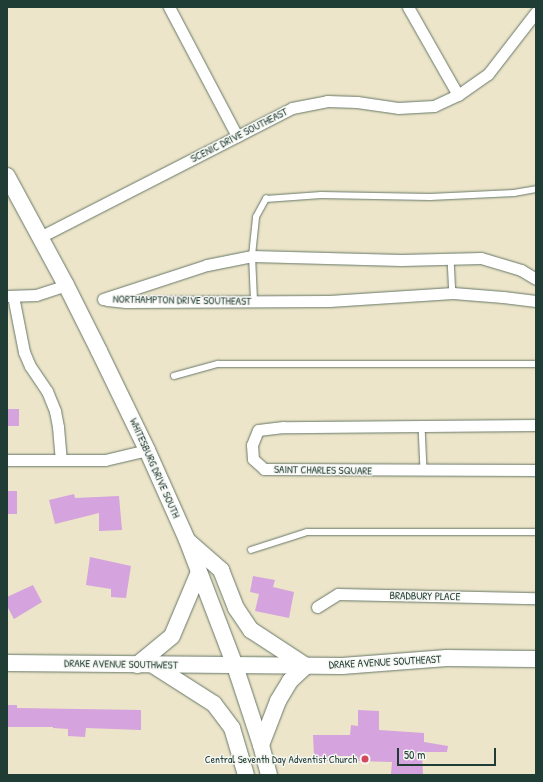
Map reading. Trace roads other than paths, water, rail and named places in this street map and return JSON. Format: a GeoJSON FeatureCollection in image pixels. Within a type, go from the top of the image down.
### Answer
{"type":"FeatureCollection","features":[{"type":"Feature","properties":{"kind":"main road","name":"WHITESBURG DRIVE SOUTH"},"geometry":{"type":"LineString","coordinates":[[7,176],[66,285],[147,450],[187,540],[235,666],[261,745],[268,775]]}},
{"type":"Feature","properties":{"kind":"main road"},"geometry":{"type":"LineString","coordinates":[[187,540],[221,570],[236,608],[251,630],[306,666],[290,681],[278,701],[261,745]]}},
{"type":"Feature","properties":{"kind":"main road"},"geometry":{"type":"LineString","coordinates":[[137,664],[172,636],[199,572]]}},
{"type":"Feature","properties":{"kind":"main road","name":"DRAKE AVENUE SOUTHEAST"},"geometry":{"type":"LineString","coordinates":[[235,666],[342,666],[447,658],[536,659]]}},
{"type":"Feature","properties":{"kind":"main road","name":"DRAKE AVENUE SOUTHWEST"},"geometry":{"type":"LineString","coordinates":[[7,663],[235,666]]}},
{"type":"Feature","properties":{"kind":"main road"},"geometry":{"type":"LineString","coordinates":[[153,665],[214,704],[232,728],[246,775]]}},
{"type":"Feature","properties":{"kind":"street"},"geometry":{"type":"LineString","coordinates":[[169,7],[237,136]]}},
{"type":"Feature","properties":{"kind":"street"},"geometry":{"type":"LineString","coordinates":[[408,7],[458,95]]}},
{"type":"Feature","properties":{"kind":"street","name":"SCENIC DRIVE SOUTHEAST"},"geometry":{"type":"LineString","coordinates":[[40,237],[292,108],[327,101],[357,102],[398,108],[434,106],[458,95],[488,74],[536,12]]}},
{"type":"Feature","properties":{"kind":"street","name":"NORTHAMPTON DRIVE SOUTHEAST"},"geometry":{"type":"LineString","coordinates":[[536,280],[521,270],[481,258],[401,260],[252,256],[207,265],[103,299],[126,302],[329,301],[453,293],[536,301]]}},
{"type":"Feature","properties":{"kind":"street"},"geometry":{"type":"LineString","coordinates":[[61,460],[55,411],[47,391],[30,366],[24,352],[10,296],[36,295],[66,285]]}},
{"type":"Feature","properties":{"kind":"street","name":"SAINT CHARLES SQUARE"},"geometry":{"type":"LineString","coordinates":[[536,425],[284,427],[258,430],[252,445],[254,459],[264,469],[536,470]]}},
{"type":"Feature","properties":{"kind":"street"},"geometry":{"type":"LineString","coordinates":[[7,460],[105,460],[147,450]]}},
{"type":"Feature","properties":{"kind":"street","name":"BRADBURY PLACE"},"geometry":{"type":"LineString","coordinates":[[317,607],[338,594],[536,598]]}},
{"type":"Feature","properties":{"kind":"lane"},"geometry":{"type":"LineString","coordinates":[[254,301],[252,256],[256,217],[266,199],[320,195],[430,197],[514,193],[536,189]]}},
{"type":"Feature","properties":{"kind":"lane"},"geometry":{"type":"LineString","coordinates":[[451,259],[453,293]]}},
{"type":"Feature","properties":{"kind":"lane"},"geometry":{"type":"LineString","coordinates":[[174,376],[218,364],[536,364]]}},
{"type":"Feature","properties":{"kind":"lane"},"geometry":{"type":"LineString","coordinates":[[422,426],[424,470]]}},
{"type":"Feature","properties":{"kind":"lane"},"geometry":{"type":"LineString","coordinates":[[251,550],[307,532],[536,532]]}},
{"type":"Feature","properties":{"kind":"place","name":"Central Seventh Day Adventist Church"},"geometry":{"type":"Point","coordinates":[365,759]}}]}
